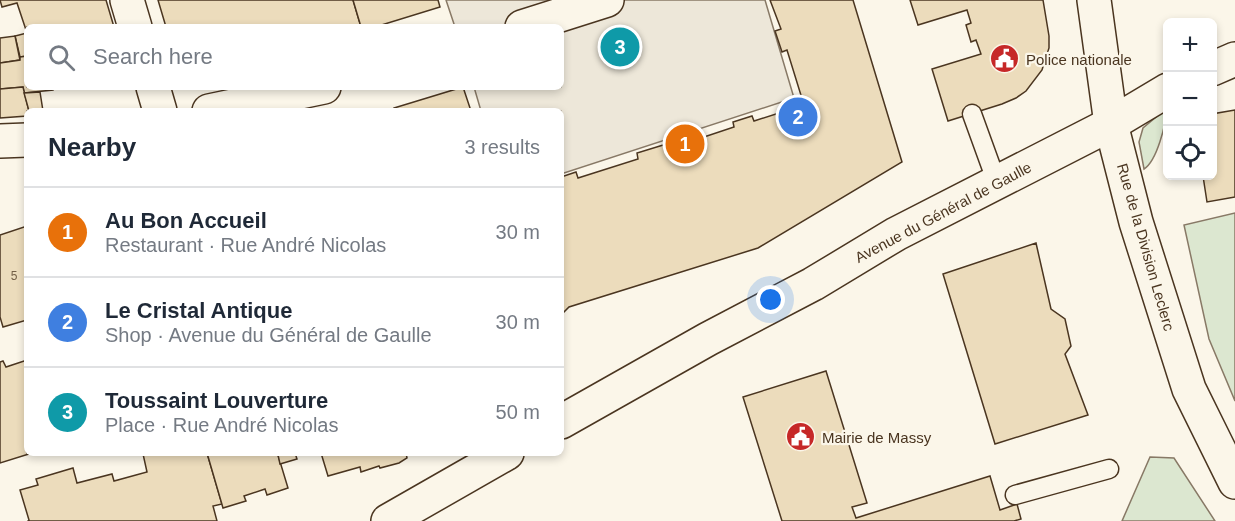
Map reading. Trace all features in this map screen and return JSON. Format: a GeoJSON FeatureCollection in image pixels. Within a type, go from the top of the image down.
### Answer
{"type":"FeatureCollection","features":[{"type":"Feature","properties":{"kind":"main road"},"geometry":{"type":"LineString","coordinates":[[127,0],[134,24]]}},
{"type":"Feature","properties":{"kind":"main road"},"geometry":{"type":"LineString","coordinates":[[532,24],[608,0]]}},
{"type":"Feature","properties":{"kind":"main road","name":"Rue de la Division Leclerc"},"geometry":{"type":"LineString","coordinates":[[1094,0],[1111,124],[1136,222],[1189,389],[1235,482]]}},
{"type":"Feature","properties":{"kind":"main road"},"geometry":{"type":"LineString","coordinates":[[1217,67],[1235,58]]}},
{"type":"Feature","properties":{"kind":"main road"},"geometry":{"type":"LineString","coordinates":[[154,90],[159,108]]}},
{"type":"Feature","properties":{"kind":"main road"},"geometry":{"type":"LineString","coordinates":[[223,108],[310,90]]}},
{"type":"Feature","properties":{"kind":"main road","name":"Avenue du Général de Gaulle"},"geometry":{"type":"LineString","coordinates":[[564,420],[708,339],[813,284],[896,234],[1111,124],[1163,92]]}},
{"type":"Feature","properties":{"kind":"main road"},"geometry":{"type":"LineString","coordinates":[[0,141],[24,140]]}},
{"type":"Feature","properties":{"kind":"main road"},"geometry":{"type":"LineString","coordinates":[[388,521],[502,456]]}},
{"type":"Feature","properties":{"kind":"lane"},"geometry":{"type":"LineString","coordinates":[[972,114],[997,183]]}},
{"type":"Feature","properties":{"kind":"lane"},"geometry":{"type":"LineString","coordinates":[[1015,495],[1109,470]]}},
{"type":"Feature","properties":{"kind":"green space"},"geometry":{"type":"Polygon","coordinates":[[[1163,111],[1163,132],[1153,158],[1144,169],[1139,142],[1143,128],[1163,111]]]}},
{"type":"Feature","properties":{"kind":"green space"},"geometry":{"type":"Polygon","coordinates":[[[1235,213],[1235,401],[1209,339],[1184,225],[1235,213]]]}},
{"type":"Feature","properties":{"kind":"green space"},"geometry":{"type":"Polygon","coordinates":[[[1150,457],[1174,458],[1215,521],[1122,521],[1150,457]]]}},
{"type":"Feature","properties":{"kind":"shaded area"},"geometry":{"type":"Polygon","coordinates":[[[446,0],[765,0],[794,98],[564,173],[564,108],[480,108],[475,90],[564,90],[564,24],[454,24],[446,0]]]}},
{"type":"Feature","properties":{"kind":"building"},"geometry":{"type":"Polygon","coordinates":[[[0,0],[106,0],[113,24],[24,24],[17,3],[2,7],[0,0]]]}},
{"type":"Feature","properties":{"kind":"building"},"geometry":{"type":"Polygon","coordinates":[[[158,0],[353,0],[360,24],[165,24],[158,0]]]}},
{"type":"Feature","properties":{"kind":"building"},"geometry":{"type":"Polygon","coordinates":[[[353,0],[438,0],[440,7],[385,24],[360,24],[353,0]]]}},
{"type":"Feature","properties":{"kind":"building"},"geometry":{"type":"Polygon","coordinates":[[[770,0],[853,0],[902,162],[758,248],[569,307],[564,312],[564,176],[576,172],[578,178],[638,159],[637,153],[673,142],[674,147],[734,127],[733,122],[752,116],[754,121],[804,105],[787,50],[782,52],[775,31],[781,29],[770,0]]]}},
{"type":"Feature","properties":{"kind":"building","name":"Police nationale"},"geometry":{"type":"Polygon","coordinates":[[[910,0],[1043,0],[1049,48],[1042,70],[1026,91],[1016,98],[948,121],[932,69],[981,54],[976,40],[971,42],[966,25],[971,23],[967,10],[918,25],[910,0]]]}},
{"type":"Feature","properties":{"kind":"building"},"geometry":{"type":"Polygon","coordinates":[[[24,34],[24,56],[20,57],[15,36],[24,34]]]}},
{"type":"Feature","properties":{"kind":"building"},"geometry":{"type":"Polygon","coordinates":[[[15,36],[20,60],[0,63],[0,38],[15,36]]]}},
{"type":"Feature","properties":{"kind":"building"},"geometry":{"type":"Polygon","coordinates":[[[24,56],[24,90],[53,90],[24,93],[23,87],[0,89],[0,63],[20,60],[20,57],[24,56]]]}},
{"type":"Feature","properties":{"kind":"building"},"geometry":{"type":"Polygon","coordinates":[[[23,87],[28,108],[24,108],[24,116],[0,118],[0,89],[23,87]]]}},
{"type":"Feature","properties":{"kind":"building"},"geometry":{"type":"Polygon","coordinates":[[[453,90],[464,90],[470,108],[394,108],[453,90]]]}},
{"type":"Feature","properties":{"kind":"building"},"geometry":{"type":"Polygon","coordinates":[[[40,92],[43,108],[28,108],[24,93],[40,92]]]}},
{"type":"Feature","properties":{"kind":"building"},"geometry":{"type":"Polygon","coordinates":[[[1235,110],[1235,197],[1207,202],[1204,180],[1217,180],[1217,113],[1235,110]]]}},
{"type":"Feature","properties":{"kind":"building"},"geometry":{"type":"Polygon","coordinates":[[[24,227],[24,321],[3,327],[0,317],[0,235],[24,227]]]}},
{"type":"Feature","properties":{"kind":"building"},"geometry":{"type":"Polygon","coordinates":[[[1036,243],[1051,309],[1065,319],[1071,346],[1065,354],[1088,415],[995,444],[943,274],[1036,243]]]}},
{"type":"Feature","properties":{"kind":"building"},"geometry":{"type":"Polygon","coordinates":[[[3,361],[6,367],[24,361],[24,456],[0,463],[0,362],[3,361]]]}},
{"type":"Feature","properties":{"kind":"building","name":"Mairie de Massy"},"geometry":{"type":"Polygon","coordinates":[[[826,371],[867,503],[852,507],[856,518],[990,476],[1000,510],[1017,504],[1021,519],[1014,521],[782,521],[743,397],[826,371]]]}},
{"type":"Feature","properties":{"kind":"building"},"geometry":{"type":"Polygon","coordinates":[[[143,456],[208,456],[222,504],[213,506],[217,521],[28,521],[20,490],[38,485],[36,479],[73,468],[77,483],[112,474],[114,481],[147,472],[143,456]]]}},
{"type":"Feature","properties":{"kind":"building"},"geometry":{"type":"Polygon","coordinates":[[[208,456],[278,456],[288,488],[267,495],[265,489],[244,496],[246,501],[223,508],[208,456]]]}},
{"type":"Feature","properties":{"kind":"building"},"geometry":{"type":"Polygon","coordinates":[[[278,456],[296,456],[297,459],[280,464],[278,456]]]}},
{"type":"Feature","properties":{"kind":"building"},"geometry":{"type":"Polygon","coordinates":[[[322,456],[407,456],[399,463],[380,468],[379,466],[361,472],[360,467],[328,476],[322,456]]]}},
{"type":"Feature","properties":{"kind":"place","name":"Toussaint Louverture"},"geometry":{"type":"Point","coordinates":[620,47]}},
{"type":"Feature","properties":{"kind":"place","name":"Police nationale"},"geometry":{"type":"Point","coordinates":[1005,59]}},
{"type":"Feature","properties":{"kind":"place","name":"Le Cristal Antique"},"geometry":{"type":"Point","coordinates":[798,117]}},
{"type":"Feature","properties":{"kind":"place","name":"Au Bon Accueil"},"geometry":{"type":"Point","coordinates":[685,144]}},
{"type":"Feature","properties":{"kind":"place","name":"Mairie de Massy"},"geometry":{"type":"Point","coordinates":[801,437]}}]}
